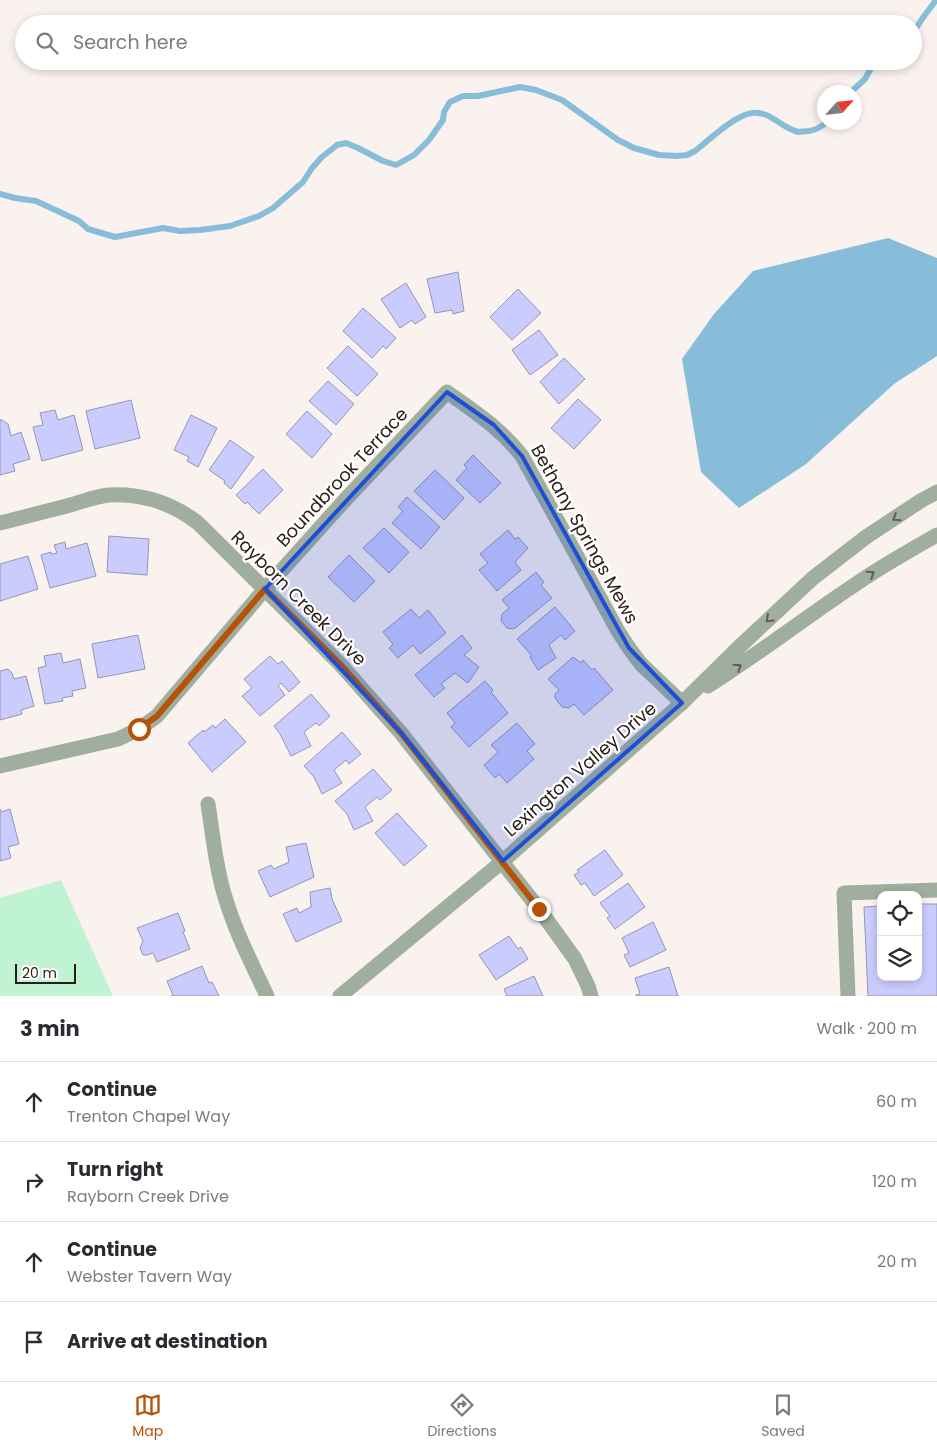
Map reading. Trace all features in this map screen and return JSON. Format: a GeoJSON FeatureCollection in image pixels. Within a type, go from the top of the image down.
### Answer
{"type":"FeatureCollection","features":[{"type":"Feature","properties":{"kind":"street","name":"Boundbrook Terrace"},"geometry":{"type":"LineString","coordinates":[[0,766],[118,738],[139,729],[157,716],[265,589],[344,501],[447,392]]}},
{"type":"Feature","properties":{"kind":"street","name":"Bethany Springs Mews"},"geometry":{"type":"LineString","coordinates":[[447,392],[494,425],[519,452],[625,643],[642,664],[682,704]]}},
{"type":"Feature","properties":{"kind":"street","name":"Lexington Valley Drive"},"geometry":{"type":"LineString","coordinates":[[340,996],[503,861],[682,704],[738,648],[813,578],[866,537],[937,492]]}},
{"type":"Feature","properties":{"kind":"street","name":"Rayborn Creek Drive"},"geometry":{"type":"LineString","coordinates":[[0,523],[106,495],[146,497],[169,505],[198,523],[341,665],[401,733],[539,909],[575,959],[591,996]]}},
{"type":"Feature","properties":{"kind":"street","name":"Lexington Valley Drive"},"geometry":{"type":"LineString","coordinates":[[682,704],[746,662],[866,577],[937,535]]}},
{"type":"Feature","properties":{"kind":"street"},"geometry":{"type":"LineString","coordinates":[[208,804],[225,899],[240,940],[267,996]]}},
{"type":"Feature","properties":{"kind":"street"},"geometry":{"type":"LineString","coordinates":[[848,996],[844,893],[937,890]]}},
{"type":"Feature","properties":{"kind":"highlighted area"},"geometry":{"type":"Polygon","coordinates":[[[447,392],[494,425],[522,456],[629,648],[682,703],[503,861],[401,733],[265,589],[447,392]]]}},
{"type":"Feature","properties":{"kind":"green space"},"geometry":{"type":"Polygon","coordinates":[[[61,880],[113,996],[0,996],[0,898],[61,880]]]}},
{"type":"Feature","properties":{"kind":"water"},"geometry":{"type":"Polygon","coordinates":[[[888,238],[937,258],[937,356],[894,384],[806,464],[739,508],[701,472],[682,359],[714,314],[753,271],[888,238]]]}},
{"type":"Feature","properties":{"kind":"building"},"geometry":{"type":"Polygon","coordinates":[[[458,272],[464,311],[453,314],[452,310],[435,313],[427,279],[458,272]]]}},
{"type":"Feature","properties":{"kind":"building"},"geometry":{"type":"Polygon","coordinates":[[[406,283],[426,317],[415,324],[412,320],[400,328],[381,299],[406,283]]]}},
{"type":"Feature","properties":{"kind":"building"},"geometry":{"type":"Polygon","coordinates":[[[518,289],[541,313],[512,340],[490,317],[518,289]]]}},
{"type":"Feature","properties":{"kind":"building"},"geometry":{"type":"Polygon","coordinates":[[[363,308],[396,338],[386,349],[383,346],[372,358],[343,331],[363,308]]]}},
{"type":"Feature","properties":{"kind":"building"},"geometry":{"type":"Polygon","coordinates":[[[539,330],[558,355],[530,375],[512,350],[539,330]]]}},
{"type":"Feature","properties":{"kind":"building"},"geometry":{"type":"Polygon","coordinates":[[[348,346],[378,374],[357,396],[327,368],[348,346]]]}},
{"type":"Feature","properties":{"kind":"building"},"geometry":{"type":"Polygon","coordinates":[[[564,358],[585,379],[559,404],[540,382],[564,358]]]}},
{"type":"Feature","properties":{"kind":"building"},"geometry":{"type":"Polygon","coordinates":[[[328,381],[354,404],[336,425],[309,401],[328,381]]]}},
{"type":"Feature","properties":{"kind":"building"},"geometry":{"type":"Polygon","coordinates":[[[578,399],[601,420],[574,449],[551,428],[578,399]]]}},
{"type":"Feature","properties":{"kind":"building"},"geometry":{"type":"Polygon","coordinates":[[[131,400],[140,438],[95,449],[86,411],[131,400]]]}},
{"type":"Feature","properties":{"kind":"building"},"geometry":{"type":"Polygon","coordinates":[[[55,410],[58,420],[74,415],[83,450],[42,461],[33,427],[43,425],[40,413],[55,410]]]}},
{"type":"Feature","properties":{"kind":"building"},"geometry":{"type":"Polygon","coordinates":[[[307,411],[332,434],[312,458],[286,434],[307,411]]]}},
{"type":"Feature","properties":{"kind":"building"},"geometry":{"type":"Polygon","coordinates":[[[191,415],[217,428],[198,467],[187,461],[189,457],[174,450],[191,415]]]}},
{"type":"Feature","properties":{"kind":"building"},"geometry":{"type":"Polygon","coordinates":[[[0,420],[8,424],[11,436],[21,432],[30,459],[13,464],[15,471],[0,475],[0,420]]]}},
{"type":"Feature","properties":{"kind":"building"},"geometry":{"type":"Polygon","coordinates":[[[230,440],[254,457],[231,489],[224,483],[225,481],[209,470],[230,440]]]}},
{"type":"Feature","properties":{"kind":"building"},"geometry":{"type":"Polygon","coordinates":[[[473,455],[501,483],[480,503],[456,480],[467,468],[464,465],[473,455]]]}},
{"type":"Feature","properties":{"kind":"building"},"geometry":{"type":"Polygon","coordinates":[[[263,469],[283,490],[259,514],[247,502],[245,504],[236,495],[263,469]]]}},
{"type":"Feature","properties":{"kind":"building"},"geometry":{"type":"Polygon","coordinates":[[[435,470],[464,498],[444,520],[414,491],[435,470]]]}},
{"type":"Feature","properties":{"kind":"building"},"geometry":{"type":"Polygon","coordinates":[[[407,497],[440,527],[421,549],[392,523],[403,511],[398,507],[407,497]]]}},
{"type":"Feature","properties":{"kind":"building"},"geometry":{"type":"Polygon","coordinates":[[[384,528],[409,552],[389,573],[363,548],[384,528]]]}},
{"type":"Feature","properties":{"kind":"building"},"geometry":{"type":"Polygon","coordinates":[[[508,530],[515,539],[518,537],[528,548],[515,562],[521,570],[497,591],[479,570],[488,563],[480,554],[508,530]]]}},
{"type":"Feature","properties":{"kind":"building"},"geometry":{"type":"Polygon","coordinates":[[[109,536],[149,539],[147,575],[107,572],[109,536]]]}},
{"type":"Feature","properties":{"kind":"building"},"geometry":{"type":"Polygon","coordinates":[[[65,542],[66,549],[87,543],[96,576],[50,588],[41,555],[51,552],[51,554],[57,553],[54,545],[65,542]]]}},
{"type":"Feature","properties":{"kind":"building"},"geometry":{"type":"Polygon","coordinates":[[[349,555],[375,581],[354,602],[328,577],[349,555]]]}},
{"type":"Feature","properties":{"kind":"building"},"geometry":{"type":"Polygon","coordinates":[[[28,556],[38,589],[0,601],[0,564],[28,556]]]}},
{"type":"Feature","properties":{"kind":"building"},"geometry":{"type":"Polygon","coordinates":[[[536,572],[544,582],[541,585],[552,598],[514,629],[507,628],[501,621],[502,614],[509,608],[502,600],[536,572]]]}},
{"type":"Feature","properties":{"kind":"building"},"geometry":{"type":"Polygon","coordinates":[[[555,607],[575,631],[565,640],[561,635],[549,645],[556,658],[538,670],[530,657],[532,656],[517,639],[555,607]]]}},
{"type":"Feature","properties":{"kind":"building"},"geometry":{"type":"Polygon","coordinates":[[[411,609],[419,618],[428,610],[446,633],[420,654],[413,645],[398,658],[389,648],[393,644],[383,632],[411,609]]]}},
{"type":"Feature","properties":{"kind":"building"},"geometry":{"type":"Polygon","coordinates":[[[138,635],[145,669],[98,678],[92,644],[138,635]]]}},
{"type":"Feature","properties":{"kind":"building"},"geometry":{"type":"Polygon","coordinates":[[[462,635],[472,648],[464,655],[479,667],[468,683],[455,673],[441,684],[445,688],[434,697],[415,675],[462,635]]]}},
{"type":"Feature","properties":{"kind":"building"},"geometry":{"type":"Polygon","coordinates":[[[61,653],[63,663],[80,659],[86,688],[72,691],[73,696],[62,698],[63,701],[45,704],[38,668],[46,666],[44,656],[61,653]]]}},
{"type":"Feature","properties":{"kind":"building"},"geometry":{"type":"Polygon","coordinates":[[[270,656],[278,664],[282,661],[300,682],[289,692],[281,683],[278,686],[285,695],[260,716],[242,696],[252,688],[244,679],[270,656]]]}},
{"type":"Feature","properties":{"kind":"building"},"geometry":{"type":"Polygon","coordinates":[[[573,657],[581,663],[583,660],[592,670],[594,668],[613,690],[584,715],[574,704],[569,708],[562,707],[555,698],[555,694],[559,690],[548,679],[573,657]]]}},
{"type":"Feature","properties":{"kind":"building"},"geometry":{"type":"Polygon","coordinates":[[[8,669],[14,679],[26,676],[34,706],[21,710],[22,714],[0,720],[0,671],[8,669]]]}},
{"type":"Feature","properties":{"kind":"building"},"geometry":{"type":"Polygon","coordinates":[[[485,681],[493,690],[491,692],[508,713],[469,747],[451,727],[455,723],[447,713],[485,681]]]}},
{"type":"Feature","properties":{"kind":"building"},"geometry":{"type":"Polygon","coordinates":[[[311,694],[330,716],[319,726],[316,723],[304,732],[311,746],[291,756],[274,726],[311,694]]]}},
{"type":"Feature","properties":{"kind":"building"},"geometry":{"type":"Polygon","coordinates":[[[225,719],[246,742],[212,772],[188,743],[203,730],[204,732],[213,725],[215,728],[225,719]]]}},
{"type":"Feature","properties":{"kind":"building"},"geometry":{"type":"Polygon","coordinates":[[[517,723],[535,744],[527,751],[534,759],[507,783],[499,774],[495,778],[484,765],[498,752],[491,745],[517,723]]]}},
{"type":"Feature","properties":{"kind":"building"},"geometry":{"type":"Polygon","coordinates":[[[342,732],[361,754],[349,764],[346,760],[334,770],[342,783],[322,794],[314,777],[304,766],[342,732]]]}},
{"type":"Feature","properties":{"kind":"building"},"geometry":{"type":"Polygon","coordinates":[[[373,769],[392,790],[380,800],[377,797],[365,807],[373,821],[354,830],[347,814],[335,801],[373,769]]]}},
{"type":"Feature","properties":{"kind":"building"},"geometry":{"type":"Polygon","coordinates":[[[0,809],[1,812],[10,809],[19,844],[8,847],[11,858],[0,861],[0,809]]]}},
{"type":"Feature","properties":{"kind":"building"},"geometry":{"type":"Polygon","coordinates":[[[397,813],[427,846],[404,866],[375,833],[397,813]]]}},
{"type":"Feature","properties":{"kind":"building"},"geometry":{"type":"Polygon","coordinates":[[[306,843],[314,877],[270,897],[258,871],[271,865],[274,869],[289,862],[286,847],[306,843]]]}},
{"type":"Feature","properties":{"kind":"building"},"geometry":{"type":"Polygon","coordinates":[[[605,850],[623,875],[594,896],[585,883],[581,885],[574,875],[579,872],[577,870],[605,850]]]}},
{"type":"Feature","properties":{"kind":"building"},"geometry":{"type":"Polygon","coordinates":[[[628,883],[645,907],[615,929],[607,918],[610,916],[600,903],[628,883]]]}},
{"type":"Feature","properties":{"kind":"building"},"geometry":{"type":"Polygon","coordinates":[[[330,888],[332,899],[342,921],[296,942],[283,914],[297,908],[299,913],[311,907],[310,892],[330,888]]]}},
{"type":"Feature","properties":{"kind":"building"},"geometry":{"type":"Polygon","coordinates":[[[922,904],[937,904],[937,996],[868,996],[864,907],[877,906],[877,981],[922,981],[922,904]]]}},
{"type":"Feature","properties":{"kind":"building"},"geometry":{"type":"Polygon","coordinates":[[[178,913],[190,949],[157,962],[153,953],[143,955],[140,948],[143,941],[137,928],[178,913]]]}},
{"type":"Feature","properties":{"kind":"building"},"geometry":{"type":"Polygon","coordinates":[[[653,922],[666,950],[630,967],[624,955],[629,953],[622,938],[653,922]]]}},
{"type":"Feature","properties":{"kind":"building"},"geometry":{"type":"Polygon","coordinates":[[[509,936],[518,949],[521,947],[528,959],[496,980],[479,955],[509,936]]]}},
{"type":"Feature","properties":{"kind":"building"},"geometry":{"type":"Polygon","coordinates":[[[202,966],[209,983],[212,982],[219,996],[171,996],[173,995],[167,981],[202,966]]]}},
{"type":"Feature","properties":{"kind":"building"},"geometry":{"type":"Polygon","coordinates":[[[669,967],[678,996],[636,996],[640,994],[635,978],[669,967]]]}},
{"type":"Feature","properties":{"kind":"building"},"geometry":{"type":"Polygon","coordinates":[[[534,976],[543,996],[507,996],[504,989],[534,976]]]}},
{"type":"Feature","properties":{"kind":"waterway"},"geometry":{"type":"LineString","coordinates":[[922,19],[936,0]]}},
{"type":"Feature","properties":{"kind":"waterway"},"geometry":{"type":"LineString","coordinates":[[859,85],[870,70]]}},
{"type":"Feature","properties":{"kind":"waterway"},"geometry":{"type":"LineString","coordinates":[[0,194],[36,201],[79,221],[88,229],[115,237],[163,228],[180,231],[230,226],[259,216],[273,208],[303,182],[322,157],[337,145],[346,143],[383,161],[396,165],[414,155],[429,140],[443,120],[444,112],[450,102],[463,96],[478,96],[520,87],[536,90],[562,100],[618,140],[634,148],[659,155],[687,155],[695,151],[730,123],[752,113],[759,113],[770,117],[798,132],[817,128]]}},
{"type":"Feature","properties":{"kind":"route"},"geometry":{"type":"LineString","coordinates":[[139,729],[157,716],[265,589],[341,665],[401,733],[539,909]]}}]}
